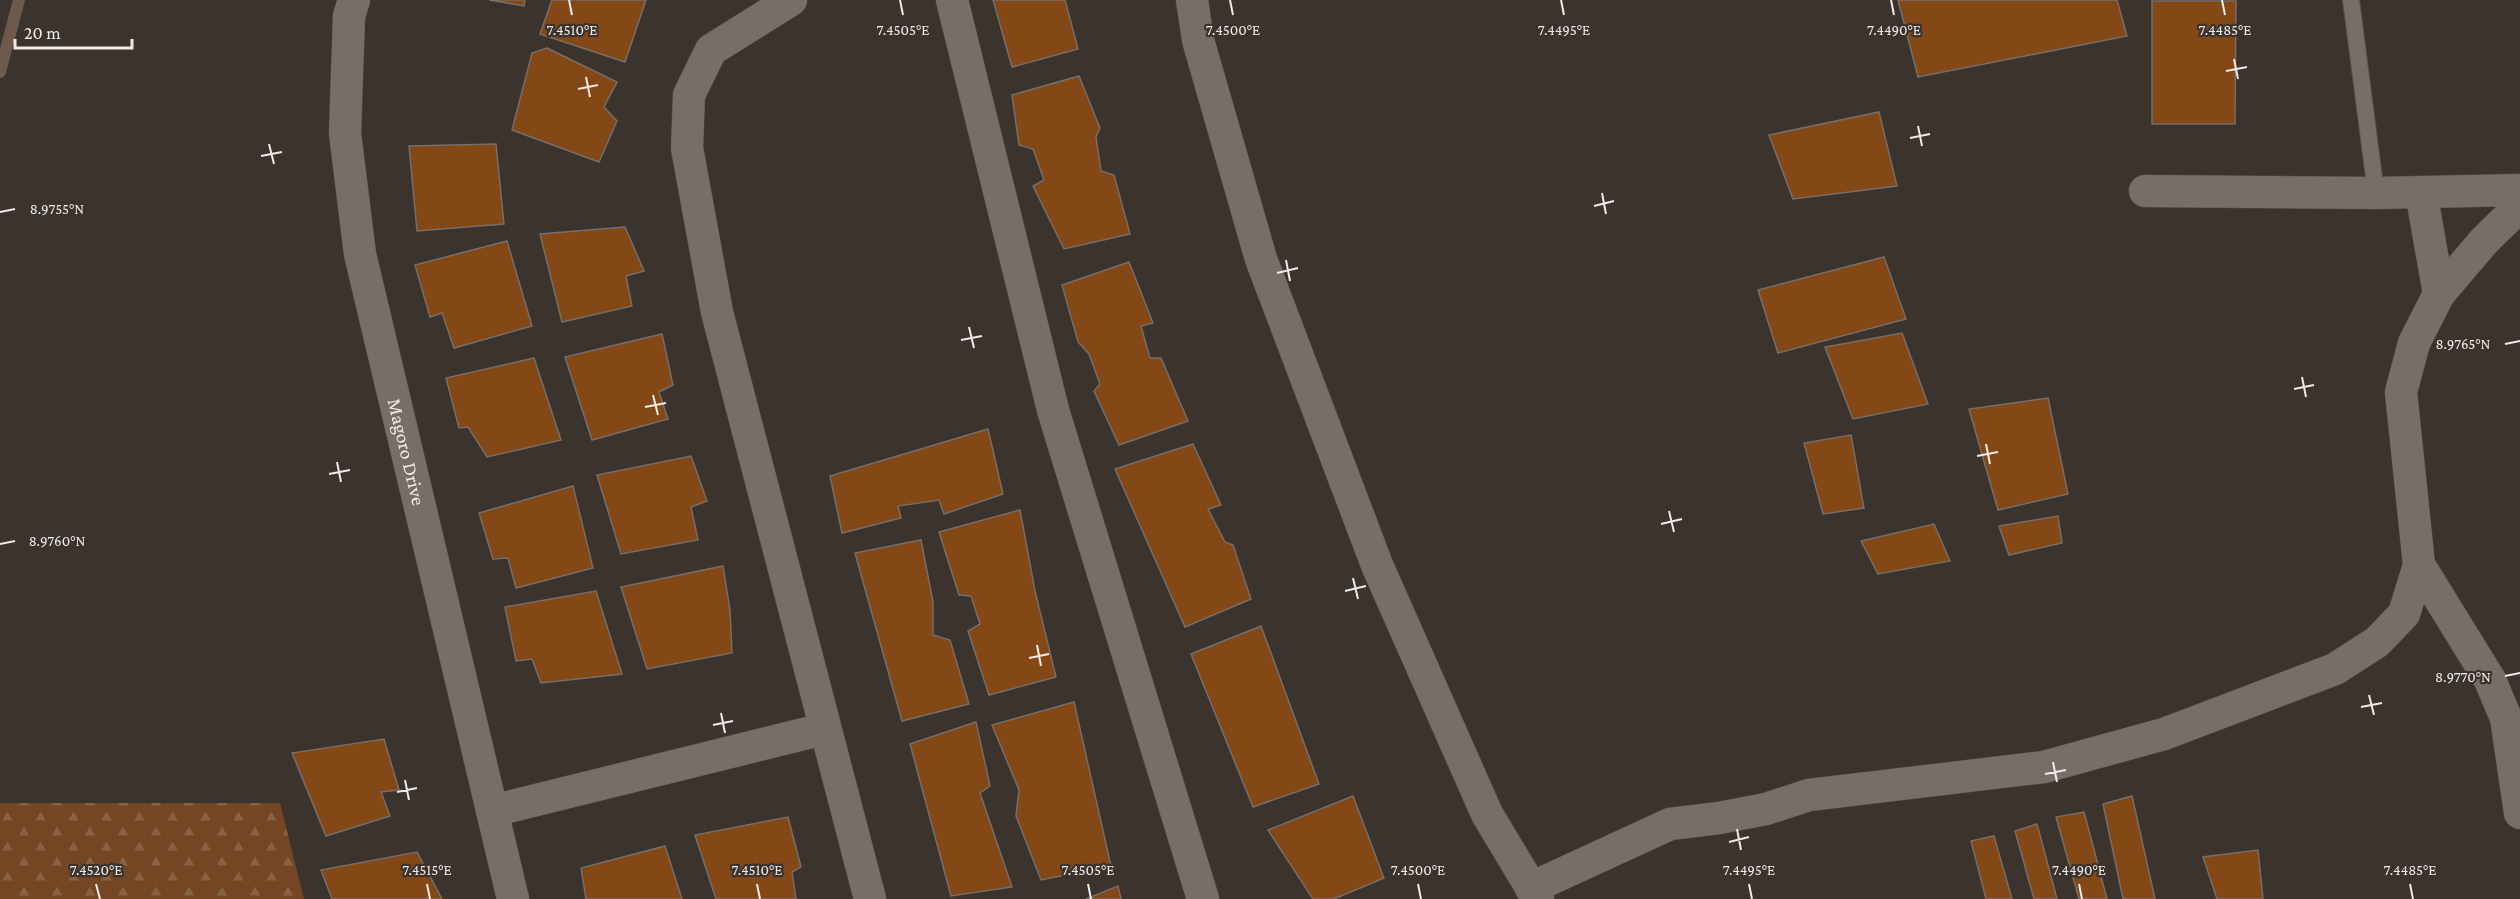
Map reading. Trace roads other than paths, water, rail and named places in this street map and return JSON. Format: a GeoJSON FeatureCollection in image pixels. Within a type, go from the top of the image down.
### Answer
{"type":"FeatureCollection","features":[{"type":"Feature","properties":{"kind":"street","name":"Magoro Drive"},"geometry":{"type":"LineString","coordinates":[[354,0],[349,15],[345,133],[360,254],[513,899]]}},
{"type":"Feature","properties":{"kind":"street"},"geometry":{"type":"LineString","coordinates":[[791,0],[711,50],[689,95],[687,148],[717,312],[870,899]]}},
{"type":"Feature","properties":{"kind":"street"},"geometry":{"type":"LineString","coordinates":[[952,0],[1053,410],[1203,899]]}},
{"type":"Feature","properties":{"kind":"street"},"geometry":{"type":"LineString","coordinates":[[1192,0],[1198,40],[1261,259],[1377,565],[1487,814],[1535,893],[1670,824],[1766,809],[1809,795],[2044,767],[2164,735],[2336,669],[2377,642],[2404,614],[2419,565],[2402,392],[2414,343],[2439,294],[2484,241],[2520,206]]}},
{"type":"Feature","properties":{"kind":"street"},"geometry":{"type":"LineString","coordinates":[[2145,191],[2376,193],[2520,190]]}},
{"type":"Feature","properties":{"kind":"street"},"geometry":{"type":"LineString","coordinates":[[2421,192],[2439,294]]}},
{"type":"Feature","properties":{"kind":"street"},"geometry":{"type":"LineString","coordinates":[[2419,565],[2490,680],[2506,718],[2520,813]]}},
{"type":"Feature","properties":{"kind":"street"},"geometry":{"type":"LineString","coordinates":[[492,811],[824,729]]}},
{"type":"Feature","properties":{"kind":"lane"},"geometry":{"type":"LineString","coordinates":[[2351,0],[2376,193]]}},
{"type":"Feature","properties":{"kind":"waterway"},"geometry":{"type":"LineString","coordinates":[[0,72],[19,0]]}}]}
